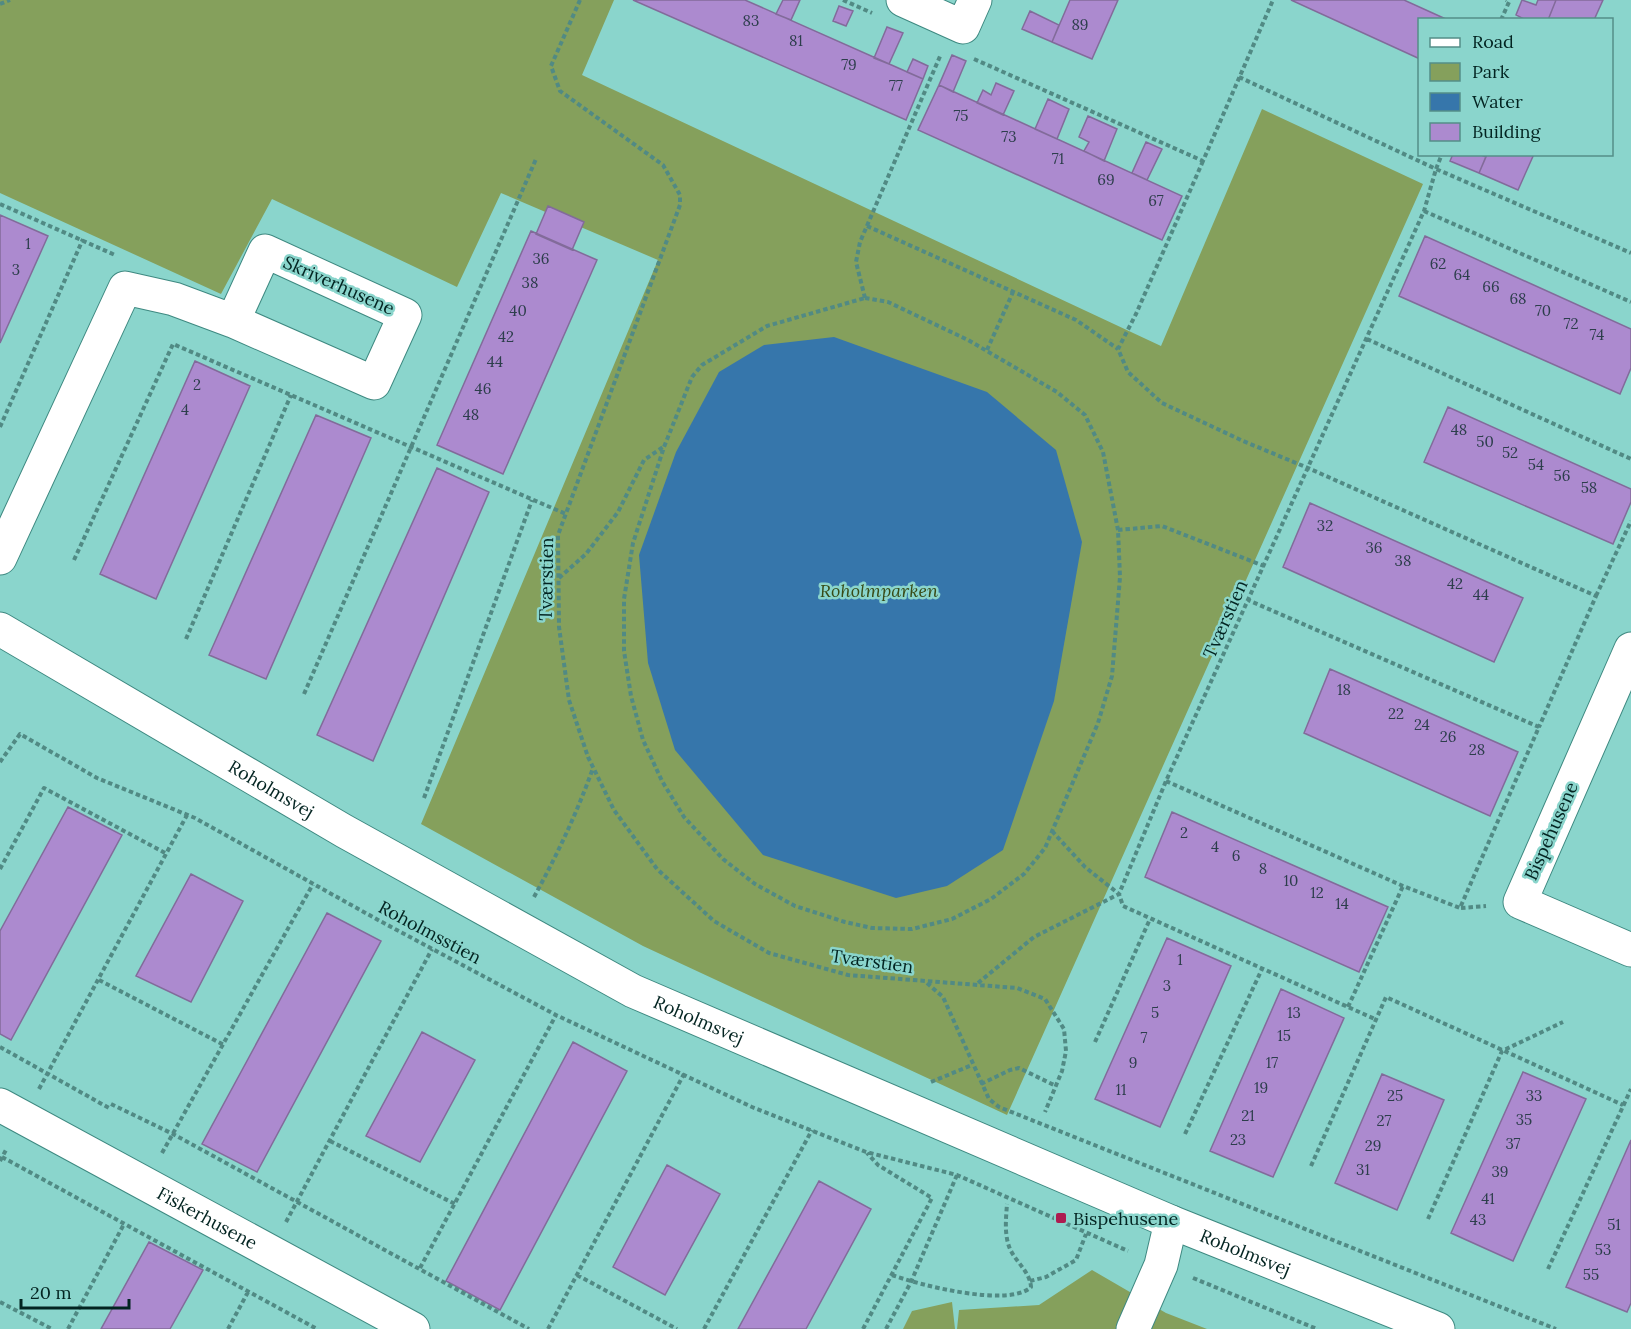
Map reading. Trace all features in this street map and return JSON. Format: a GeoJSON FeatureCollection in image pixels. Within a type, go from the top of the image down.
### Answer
{"type":"FeatureCollection","features":[{"type":"Feature","properties":{"kind":"street"},"geometry":{"type":"LineString","coordinates":[[903,0],[958,23]]}},
{"type":"Feature","properties":{"kind":"street","name":"Skriverhusene"},"geometry":{"type":"LineString","coordinates":[[0,558],[125,288],[174,299],[233,321],[374,383],[405,315],[265,251],[233,321]]}},
{"type":"Feature","properties":{"kind":"street","name":"Roholmsvej"},"geometry":{"type":"LineString","coordinates":[[0,629],[344,831],[633,991],[1171,1222],[1438,1329]]}},
{"type":"Feature","properties":{"kind":"street","name":"Bispehusene"},"geometry":{"type":"LineString","coordinates":[[1631,649],[1520,902],[1631,950]]}},
{"type":"Feature","properties":{"kind":"street","name":"Fiskerhusene"},"geometry":{"type":"LineString","coordinates":[[12,1112],[413,1329]]}},
{"type":"Feature","properties":{"kind":"street"},"geometry":{"type":"LineString","coordinates":[[1133,1329],[1161,1265],[1171,1222]]}},
{"type":"Feature","properties":{"kind":"path"},"geometry":{"type":"LineString","coordinates":[[0,4],[10,0]]}},
{"type":"Feature","properties":{"kind":"path","name":"Tværstien"},"geometry":{"type":"LineString","coordinates":[[580,0],[551,66],[560,91],[663,165],[680,195],[680,205],[558,535],[559,627],[569,700],[588,757],[614,810],[657,869],[714,921],[769,953],[848,975],[1017,988],[1045,999],[1064,1029],[1066,1051],[1062,1071],[1045,1112]]}},
{"type":"Feature","properties":{"kind":"path"},"geometry":{"type":"LineString","coordinates":[[843,0],[874,14]]}},
{"type":"Feature","properties":{"kind":"path"},"geometry":{"type":"LineString","coordinates":[[1118,349],[1136,314],[1273,0]]}},
{"type":"Feature","properties":{"kind":"path"},"geometry":{"type":"LineString","coordinates":[[1502,18],[1508,0]]}},
{"type":"Feature","properties":{"kind":"path"},"geometry":{"type":"LineString","coordinates":[[865,298],[856,262],[860,242],[958,23],[1203,160]]}},
{"type":"Feature","properties":{"kind":"path"},"geometry":{"type":"LineString","coordinates":[[1239,77],[1436,169],[1631,253]]}},
{"type":"Feature","properties":{"kind":"path","name":"Tværstien"},"geometry":{"type":"LineString","coordinates":[[1119,894],[1166,781],[1428,203],[1441,156]]}},
{"type":"Feature","properties":{"kind":"path"},"geometry":{"type":"LineString","coordinates":[[304,694],[536,159]]}},
{"type":"Feature","properties":{"kind":"path"},"geometry":{"type":"LineString","coordinates":[[0,204],[122,259]]}},
{"type":"Feature","properties":{"kind":"path"},"geometry":{"type":"LineString","coordinates":[[1424,212],[1631,302]]}},
{"type":"Feature","properties":{"kind":"path"},"geometry":{"type":"LineString","coordinates":[[867,226],[1076,320],[1118,349],[1128,372],[1162,402],[1243,441],[1596,596]]}},
{"type":"Feature","properties":{"kind":"path"},"geometry":{"type":"LineString","coordinates":[[0,427],[82,239]]}},
{"type":"Feature","properties":{"kind":"path"},"geometry":{"type":"LineString","coordinates":[[987,350],[1013,292]]}},
{"type":"Feature","properties":{"kind":"path"},"geometry":{"type":"LineString","coordinates":[[865,298],[888,302],[987,350],[1057,392],[1085,415],[1103,452],[1118,530],[1120,577],[1112,676],[1098,723],[1045,848],[1024,873],[991,898],[952,919],[912,929],[872,928],[844,922],[795,906],[755,884],[723,859],[684,817],[652,761],[643,740],[631,696],[624,651],[624,599],[633,543],[664,447],[692,376],[702,365],[767,326],[865,298]]}},
{"type":"Feature","properties":{"kind":"path"},"geometry":{"type":"LineString","coordinates":[[1366,339],[1631,459]]}},
{"type":"Feature","properties":{"kind":"path"},"geometry":{"type":"LineString","coordinates":[[74,560],[173,344],[566,514]]}},
{"type":"Feature","properties":{"kind":"path"},"geometry":{"type":"LineString","coordinates":[[186,639],[291,395]]}},
{"type":"Feature","properties":{"kind":"path"},"geometry":{"type":"LineString","coordinates":[[559,578],[586,554],[618,512],[645,460],[664,447]]}},
{"type":"Feature","properties":{"kind":"path"},"geometry":{"type":"LineString","coordinates":[[424,798],[532,500]]}},
{"type":"Feature","properties":{"kind":"path"},"geometry":{"type":"LineString","coordinates":[[1166,781],[1403,886],[1460,908],[1631,521]]}},
{"type":"Feature","properties":{"kind":"path"},"geometry":{"type":"LineString","coordinates":[[1118,530],[1162,526],[1264,566]]}},
{"type":"Feature","properties":{"kind":"path"},"geometry":{"type":"LineString","coordinates":[[1248,600],[1539,727]]}},
{"type":"Feature","properties":{"kind":"path","name":"Roholmsstien"},"geometry":{"type":"LineString","coordinates":[[0,762],[20,734],[97,778],[188,815],[556,1015],[752,1107],[866,1152]]}},
{"type":"Feature","properties":{"kind":"path"},"geometry":{"type":"LineString","coordinates":[[516,926],[578,811],[593,767]]}},
{"type":"Feature","properties":{"kind":"path"},"geometry":{"type":"LineString","coordinates":[[0,869],[44,788],[167,854]]}},
{"type":"Feature","properties":{"kind":"path"},"geometry":{"type":"LineString","coordinates":[[188,815],[48,1073],[12,1112],[1,1158],[317,1329]]}},
{"type":"Feature","properties":{"kind":"path"},"geometry":{"type":"LineString","coordinates":[[1052,831],[1085,867],[1119,894],[1123,906],[1377,1020]]}},
{"type":"Feature","properties":{"kind":"path"},"geometry":{"type":"LineString","coordinates":[[173,1134],[313,884]]}},
{"type":"Feature","properties":{"kind":"path"},"geometry":{"type":"LineString","coordinates":[[1348,1007],[1403,886]]}},
{"type":"Feature","properties":{"kind":"path"},"geometry":{"type":"LineString","coordinates":[[977,984],[1034,937],[1119,894]]}},
{"type":"Feature","properties":{"kind":"path"},"geometry":{"type":"LineString","coordinates":[[1095,1042],[1150,919]]}},
{"type":"Feature","properties":{"kind":"path"},"geometry":{"type":"LineString","coordinates":[[271,1252],[432,949]]}},
{"type":"Feature","properties":{"kind":"path"},"geometry":{"type":"LineString","coordinates":[[1185,1134],[1263,969]]}},
{"type":"Feature","properties":{"kind":"path"},"geometry":{"type":"LineString","coordinates":[[99,980],[224,1045]]}},
{"type":"Feature","properties":{"kind":"path"},"geometry":{"type":"LineString","coordinates":[[927,982],[943,997],[981,1084],[989,1099],[999,1107],[1556,1329]]}},
{"type":"Feature","properties":{"kind":"path"},"geometry":{"type":"LineString","coordinates":[[1311,1166],[1386,997],[1623,1105]]}},
{"type":"Feature","properties":{"kind":"path"},"geometry":{"type":"LineString","coordinates":[[420,1268],[556,1015]]}},
{"type":"Feature","properties":{"kind":"path"},"geometry":{"type":"LineString","coordinates":[[1428,1219],[1502,1051],[1563,1022]]}},
{"type":"Feature","properties":{"kind":"path"},"geometry":{"type":"LineString","coordinates":[[0,1047],[110,1106],[173,1134],[530,1329]]}},
{"type":"Feature","properties":{"kind":"path"},"geometry":{"type":"LineString","coordinates":[[981,1084],[1019,1068],[1056,1086]]}},
{"type":"Feature","properties":{"kind":"path"},"geometry":{"type":"LineString","coordinates":[[548,1329],[684,1074]]}},
{"type":"Feature","properties":{"kind":"path"},"geometry":{"type":"LineString","coordinates":[[1548,1269],[1631,1089]]}},
{"type":"Feature","properties":{"kind":"path"},"geometry":{"type":"LineString","coordinates":[[704,1329],[812,1130]]}},
{"type":"Feature","properties":{"kind":"path"},"geometry":{"type":"LineString","coordinates":[[330,1141],[455,1204]]}},
{"type":"Feature","properties":{"kind":"path"},"geometry":{"type":"LineString","coordinates":[[866,1152],[957,1175],[911,1282],[886,1329]]}},
{"type":"Feature","properties":{"kind":"path"},"geometry":{"type":"LineString","coordinates":[[863,1329],[932,1198],[878,1165],[866,1152]]}},
{"type":"Feature","properties":{"kind":"path"},"geometry":{"type":"LineString","coordinates":[[892,1275],[911,1282],[978,1294],[1012,1296],[1026,1291],[1031,1287],[1030,1281],[1007,1240],[1007,1204]]}},
{"type":"Feature","properties":{"kind":"path"},"geometry":{"type":"LineString","coordinates":[[68,1329],[124,1224]]}},
{"type":"Feature","properties":{"kind":"path"},"geometry":{"type":"LineString","coordinates":[[1030,1281],[1046,1277],[1076,1260],[1086,1234]]}},
{"type":"Feature","properties":{"kind":"path"},"geometry":{"type":"LineString","coordinates":[[577,1275],[677,1329]]}},
{"type":"Feature","properties":{"kind":"path"},"geometry":{"type":"LineString","coordinates":[[228,1329],[248,1292]]}},
{"type":"Feature","properties":{"kind":"path"},"geometry":{"type":"LineString","coordinates":[[0,1302],[52,1329]]}},
{"type":"Feature","properties":{"kind":"green space","name":"Roholmparken"},"geometry":{"type":"Polygon","coordinates":[[[0,0],[614,0],[582,75],[1161,346],[1262,109],[1423,184],[1007,1115],[643,946],[421,824],[658,260],[501,193],[457,287],[272,199],[221,294],[0,193],[0,0]]]}},
{"type":"Feature","properties":{"kind":"green space"},"geometry":{"type":"Polygon","coordinates":[[[1092,1270],[1166,1313],[1207,1329],[957,1329],[959,1310],[1039,1305],[1092,1270]]]}},
{"type":"Feature","properties":{"kind":"green space"},"geometry":{"type":"Polygon","coordinates":[[[952,1302],[955,1329],[903,1329],[912,1311],[952,1302]]]}},
{"type":"Feature","properties":{"kind":"water"},"geometry":{"type":"Polygon","coordinates":[[[834,337],[987,392],[1056,450],[1082,542],[1054,701],[1003,850],[947,886],[896,898],[763,855],[675,750],[648,663],[639,555],[676,452],[719,372],[764,345],[834,337]]]}},
{"type":"Feature","properties":{"kind":"building"},"geometry":{"type":"Polygon","coordinates":[[[633,0],[745,0],[923,79],[906,120],[633,0]]]}},
{"type":"Feature","properties":{"kind":"building"},"geometry":{"type":"Polygon","coordinates":[[[783,0],[800,0],[791,20],[776,14],[783,0]]]}},
{"type":"Feature","properties":{"kind":"building"},"geometry":{"type":"Polygon","coordinates":[[[1070,0],[1118,0],[1092,59],[1052,42],[1070,0]]]}},
{"type":"Feature","properties":{"kind":"building"},"geometry":{"type":"Polygon","coordinates":[[[1291,0],[1404,0],[1444,18],[1418,18],[1418,58],[1291,0]]]}},
{"type":"Feature","properties":{"kind":"building"},"geometry":{"type":"Polygon","coordinates":[[[1522,0],[1536,5],[1538,0],[1556,0],[1549,18],[1522,18],[1516,15],[1522,0]]]}},
{"type":"Feature","properties":{"kind":"building"},"geometry":{"type":"Polygon","coordinates":[[[1556,0],[1603,0],[1595,18],[1549,18],[1556,0]]]}},
{"type":"Feature","properties":{"kind":"building"},"geometry":{"type":"Polygon","coordinates":[[[839,6],[853,11],[846,26],[833,21],[839,6]]]}},
{"type":"Feature","properties":{"kind":"building"},"geometry":{"type":"Polygon","coordinates":[[[1030,11],[1059,25],[1052,42],[1022,29],[1030,11]]]}},
{"type":"Feature","properties":{"kind":"building"},"geometry":{"type":"Polygon","coordinates":[[[887,27],[903,33],[889,64],[874,58],[887,27]]]}},
{"type":"Feature","properties":{"kind":"building"},"geometry":{"type":"Polygon","coordinates":[[[952,55],[966,61],[953,92],[939,85],[952,55]]]}},
{"type":"Feature","properties":{"kind":"building"},"geometry":{"type":"Polygon","coordinates":[[[913,59],[928,66],[923,79],[907,72],[913,59]]]}},
{"type":"Feature","properties":{"kind":"building"},"geometry":{"type":"Polygon","coordinates":[[[996,83],[1014,91],[1003,115],[977,103],[983,90],[991,95],[996,83]]]}},
{"type":"Feature","properties":{"kind":"building"},"geometry":{"type":"Polygon","coordinates":[[[939,85],[1182,196],[1162,240],[918,130],[939,85]]]}},
{"type":"Feature","properties":{"kind":"building"},"geometry":{"type":"Polygon","coordinates":[[[1048,99],[1069,109],[1057,139],[1035,129],[1048,99]]]}},
{"type":"Feature","properties":{"kind":"building"},"geometry":{"type":"Polygon","coordinates":[[[1088,116],[1117,129],[1104,161],[1084,151],[1089,142],[1079,137],[1088,116]]]}},
{"type":"Feature","properties":{"kind":"building"},"geometry":{"type":"Polygon","coordinates":[[[1146,142],[1162,149],[1147,180],[1132,173],[1146,142]]]}},
{"type":"Feature","properties":{"kind":"building"},"geometry":{"type":"Polygon","coordinates":[[[1452,156],[1486,157],[1479,173],[1450,161],[1452,156]]]}},
{"type":"Feature","properties":{"kind":"building"},"geometry":{"type":"Polygon","coordinates":[[[1486,156],[1533,156],[1518,190],[1479,173],[1486,156]]]}},
{"type":"Feature","properties":{"kind":"building"},"geometry":{"type":"Polygon","coordinates":[[[548,206],[584,222],[572,250],[536,234],[548,206]]]}},
{"type":"Feature","properties":{"kind":"building"},"geometry":{"type":"Polygon","coordinates":[[[0,215],[48,236],[0,343],[0,215]]]}},
{"type":"Feature","properties":{"kind":"building"},"geometry":{"type":"Polygon","coordinates":[[[531,231],[597,260],[503,474],[437,445],[531,231]]]}},
{"type":"Feature","properties":{"kind":"building"},"geometry":{"type":"Polygon","coordinates":[[[1425,236],[1631,329],[1631,368],[1620,394],[1399,296],[1425,236]]]}},
{"type":"Feature","properties":{"kind":"building"},"geometry":{"type":"Polygon","coordinates":[[[195,361],[250,386],[156,599],[100,574],[195,361]]]}},
{"type":"Feature","properties":{"kind":"building"},"geometry":{"type":"Polygon","coordinates":[[[1448,407],[1631,489],[1631,502],[1613,544],[1424,462],[1448,407]]]}},
{"type":"Feature","properties":{"kind":"building"},"geometry":{"type":"Polygon","coordinates":[[[316,415],[371,438],[266,679],[209,655],[316,415]]]}},
{"type":"Feature","properties":{"kind":"building"},"geometry":{"type":"Polygon","coordinates":[[[437,468],[489,492],[373,761],[317,735],[437,468]]]}},
{"type":"Feature","properties":{"kind":"building"},"geometry":{"type":"Polygon","coordinates":[[[1310,503],[1523,598],[1494,662],[1283,567],[1310,503]]]}},
{"type":"Feature","properties":{"kind":"building"},"geometry":{"type":"Polygon","coordinates":[[[1330,669],[1518,752],[1490,816],[1304,733],[1330,669]]]}},
{"type":"Feature","properties":{"kind":"building"},"geometry":{"type":"Polygon","coordinates":[[[68,807],[122,835],[11,1040],[0,1034],[0,931],[68,807]]]}},
{"type":"Feature","properties":{"kind":"building"},"geometry":{"type":"Polygon","coordinates":[[[1172,812],[1388,907],[1359,972],[1145,877],[1172,812]]]}},
{"type":"Feature","properties":{"kind":"building"},"geometry":{"type":"Polygon","coordinates":[[[191,874],[243,901],[191,1002],[136,976],[191,874]]]}},
{"type":"Feature","properties":{"kind":"building"},"geometry":{"type":"Polygon","coordinates":[[[327,913],[381,941],[257,1172],[202,1144],[327,913]]]}},
{"type":"Feature","properties":{"kind":"building"},"geometry":{"type":"Polygon","coordinates":[[[1167,938],[1231,966],[1160,1127],[1095,1099],[1167,938]]]}},
{"type":"Feature","properties":{"kind":"building"},"geometry":{"type":"Polygon","coordinates":[[[1281,989],[1344,1018],[1273,1177],[1210,1151],[1281,989]]]}},
{"type":"Feature","properties":{"kind":"building"},"geometry":{"type":"Polygon","coordinates":[[[422,1032],[475,1060],[420,1162],[366,1136],[422,1032]]]}},
{"type":"Feature","properties":{"kind":"building"},"geometry":{"type":"Polygon","coordinates":[[[573,1042],[627,1071],[500,1310],[446,1281],[573,1042]]]}},
{"type":"Feature","properties":{"kind":"building"},"geometry":{"type":"Polygon","coordinates":[[[1523,1072],[1586,1099],[1513,1261],[1451,1233],[1523,1072]]]}},
{"type":"Feature","properties":{"kind":"building"},"geometry":{"type":"Polygon","coordinates":[[[1382,1074],[1444,1100],[1397,1210],[1335,1183],[1382,1074]]]}},
{"type":"Feature","properties":{"kind":"building"},"geometry":{"type":"Polygon","coordinates":[[[1631,1140],[1631,1303],[1627,1312],[1566,1287],[1631,1140]]]}},
{"type":"Feature","properties":{"kind":"building"},"geometry":{"type":"Polygon","coordinates":[[[667,1165],[720,1194],[665,1295],[613,1267],[667,1165]]]}},
{"type":"Feature","properties":{"kind":"building"},"geometry":{"type":"Polygon","coordinates":[[[819,1181],[871,1209],[806,1329],[738,1329],[819,1181]]]}},
{"type":"Feature","properties":{"kind":"building"},"geometry":{"type":"Polygon","coordinates":[[[149,1242],[203,1270],[170,1329],[101,1329],[149,1242]]]}},
{"type":"Feature","properties":{"kind":"place","name":"Bispehusene"},"geometry":{"type":"Point","coordinates":[1061,1218]}}]}
